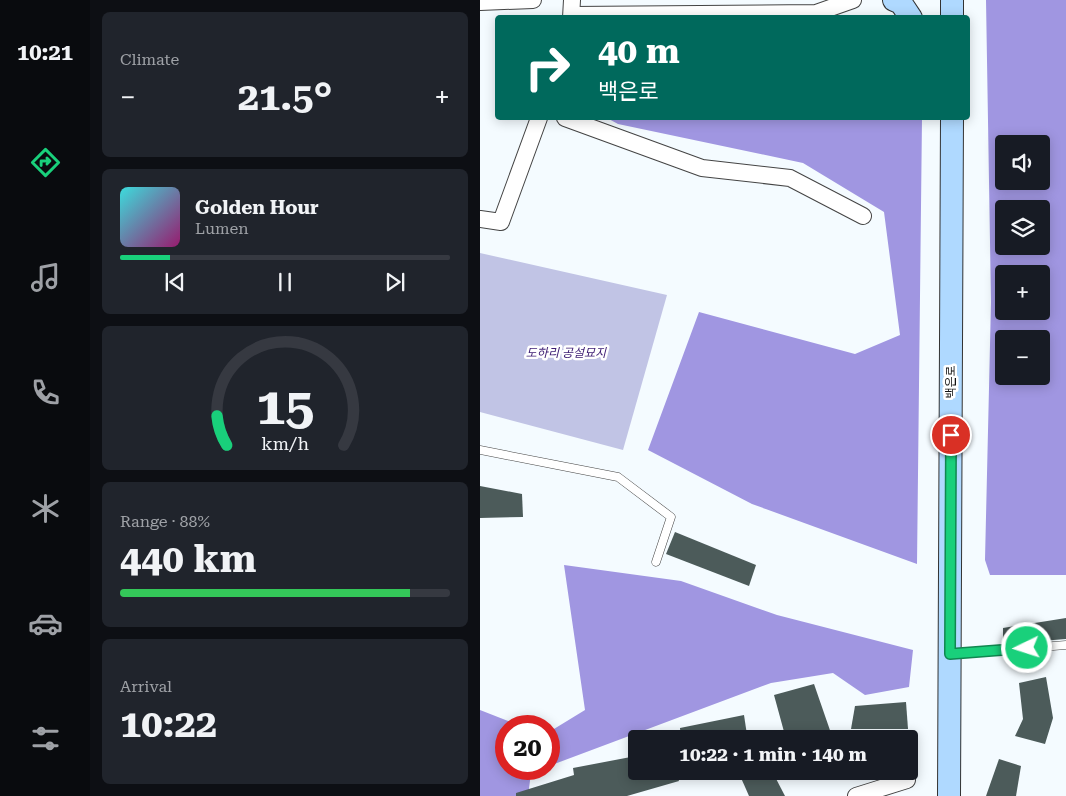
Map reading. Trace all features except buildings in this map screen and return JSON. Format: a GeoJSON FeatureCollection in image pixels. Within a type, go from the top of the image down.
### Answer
{"type":"FeatureCollection","features":[{"type":"Feature","properties":{"kind":"main road"},"geometry":{"type":"LineString","coordinates":[[894,0],[901,3],[909,15]]}},
{"type":"Feature","properties":{"kind":"main road"},"geometry":{"type":"LineString","coordinates":[[952,0],[952,15]]}},
{"type":"Feature","properties":{"kind":"main road","name":"백은로"},"geometry":{"type":"LineString","coordinates":[[948,794],[952,120]]}},
{"type":"Feature","properties":{"kind":"street"},"geometry":{"type":"LineString","coordinates":[[480,2],[533,0]]}},
{"type":"Feature","properties":{"kind":"street"},"geometry":{"type":"LineString","coordinates":[[572,11],[816,13],[853,0]]}},
{"type":"Feature","properties":{"kind":"street"},"geometry":{"type":"LineString","coordinates":[[480,219],[501,222],[538,120]]}},
{"type":"Feature","properties":{"kind":"street"},"geometry":{"type":"LineString","coordinates":[[570,120],[702,168],[790,178],[863,216]]}},
{"type":"Feature","properties":{"kind":"street"},"geometry":{"type":"LineString","coordinates":[[856,796],[907,780]]}},
{"type":"Feature","properties":{"kind":"lane"},"geometry":{"type":"LineString","coordinates":[[480,450],[618,477],[671,517],[656,562]]}},
{"type":"Feature","properties":{"kind":"lane"},"geometry":{"type":"LineString","coordinates":[[950,654],[1066,646]]}},
{"type":"Feature","properties":{"kind":"shaded area"},"geometry":{"type":"Polygon","coordinates":[[[986,0],[1066,0],[1066,575],[990,575],[985,560],[991,302],[986,0]]]}},
{"type":"Feature","properties":{"kind":"shaded area"},"geometry":{"type":"Polygon","coordinates":[[[611,120],[922,120],[917,564],[752,504],[648,450],[699,312],[855,354],[900,335],[884,212],[803,163],[618,124],[611,120]]]}},
{"type":"Feature","properties":{"kind":"shaded area"},"geometry":{"type":"Polygon","coordinates":[[[564,565],[681,581],[777,615],[913,650],[909,687],[865,695],[833,673],[771,683],[645,730],[628,730],[628,736],[560,762],[560,725],[585,710],[564,565]]]}},
{"type":"Feature","properties":{"kind":"shaded area"},"geometry":{"type":"Polygon","coordinates":[[[480,710],[495,716],[495,780],[530,780],[528,796],[480,796],[480,710]]]}},
{"type":"Feature","properties":{"kind":"green space","name":"도하리 공설묘지"},"geometry":{"type":"Polygon","coordinates":[[[480,253],[667,295],[623,450],[480,412],[480,253]]]}},
{"type":"Feature","properties":{"kind":"route"},"geometry":{"type":"LineString","coordinates":[[951,435],[950,654],[1027,648]]}}]}
